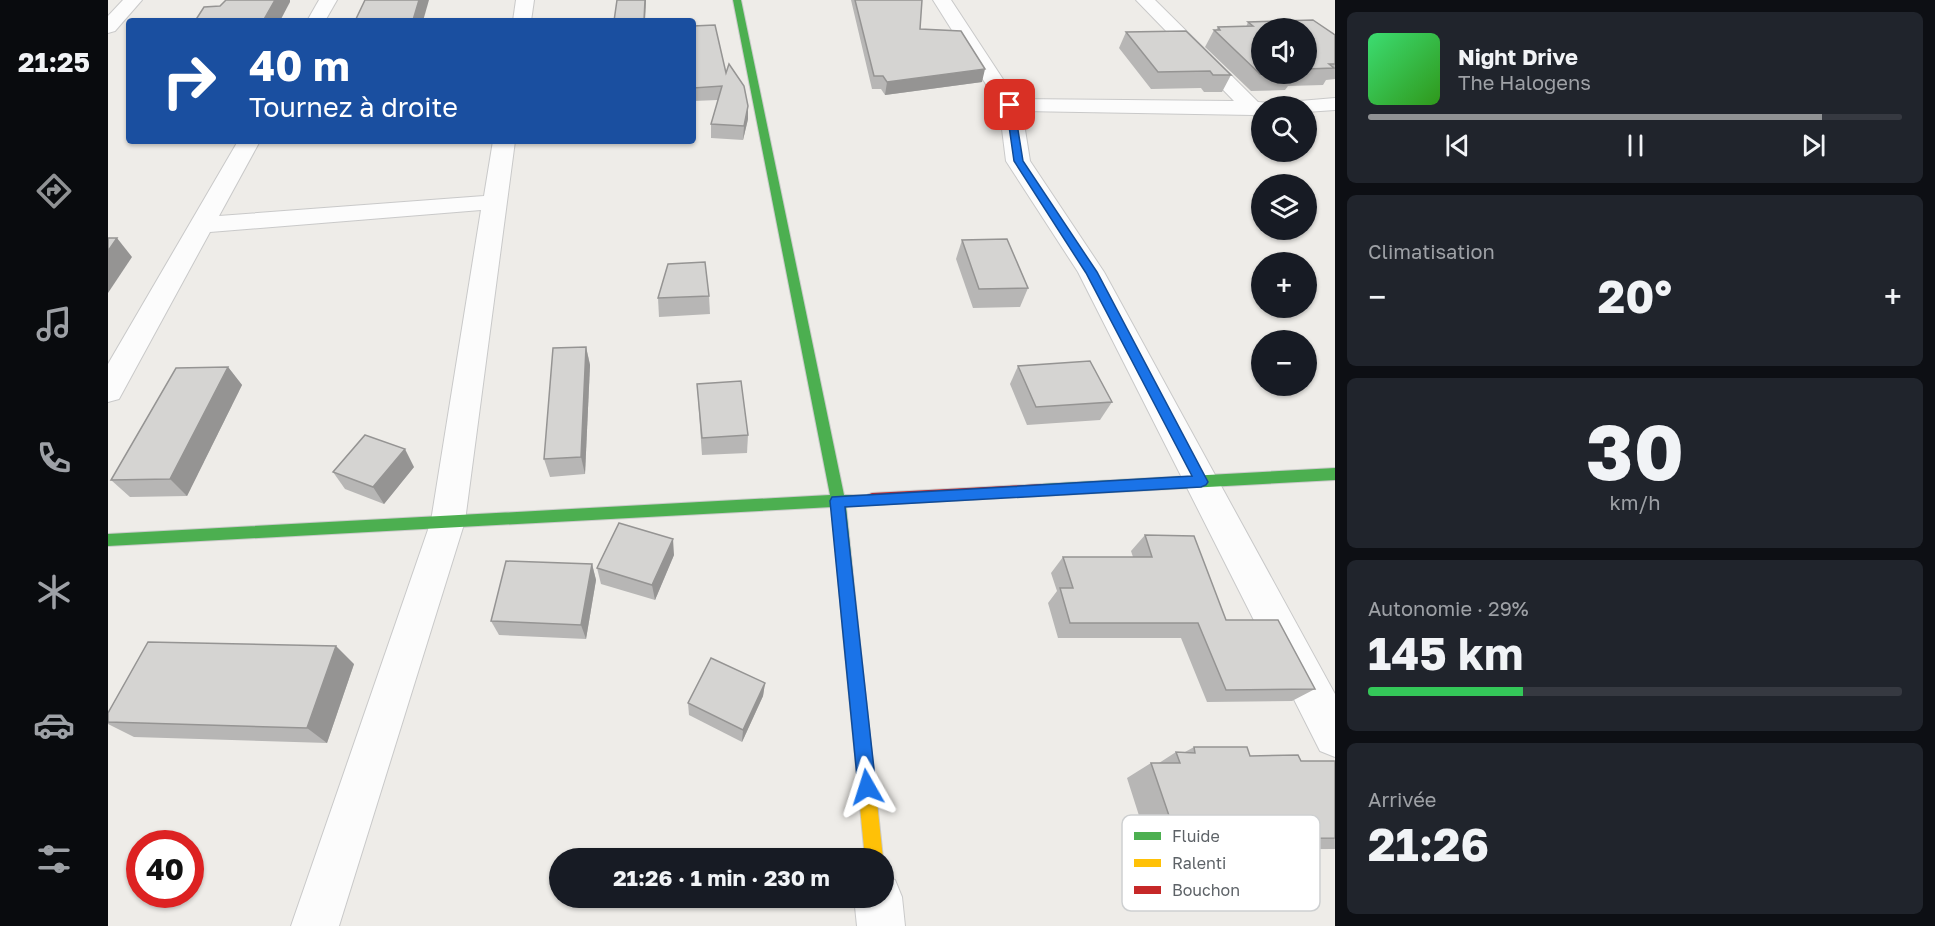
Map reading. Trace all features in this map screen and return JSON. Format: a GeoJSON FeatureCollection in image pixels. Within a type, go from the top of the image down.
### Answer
{"type":"FeatureCollection","features":[{"type":"Feature","properties":{"kind":"street"},"geometry":{"type":"LineString","coordinates":[[108,27],[133,0]]}},
{"type":"Feature","properties":{"kind":"street"},"geometry":{"type":"LineString","coordinates":[[318,18],[328,0]]}},
{"type":"Feature","properties":{"kind":"street"},"geometry":{"type":"LineString","coordinates":[[522,18],[525,0]]}},
{"type":"Feature","properties":{"kind":"street"},"geometry":{"type":"LineString","coordinates":[[737,0],[837,501],[873,848]]}},
{"type":"Feature","properties":{"kind":"street"},"geometry":{"type":"LineString","coordinates":[[942,0],[1010,105],[1018,161],[1091,272],[1335,736]]}},
{"type":"Feature","properties":{"kind":"street"},"geometry":{"type":"LineString","coordinates":[[1145,0],[1251,102]]}},
{"type":"Feature","properties":{"kind":"street"},"geometry":{"type":"LineString","coordinates":[[1317,105],[1335,104]]}},
{"type":"Feature","properties":{"kind":"street"},"geometry":{"type":"LineString","coordinates":[[1010,105],[1251,108]]}},
{"type":"Feature","properties":{"kind":"street"},"geometry":{"type":"LineString","coordinates":[[108,391],[247,144]]}},
{"type":"Feature","properties":{"kind":"street"},"geometry":{"type":"LineString","coordinates":[[315,926],[448,521],[504,144]]}},
{"type":"Feature","properties":{"kind":"street"},"geometry":{"type":"LineString","coordinates":[[201,225],[495,201]]}},
{"type":"Feature","properties":{"kind":"street"},"geometry":{"type":"LineString","coordinates":[[108,540],[1335,474]]}},
{"type":"Feature","properties":{"kind":"street"},"geometry":{"type":"LineString","coordinates":[[879,908],[881,926]]}},
{"type":"Feature","properties":{"kind":"building"},"geometry":{"type":"Polygon","coordinates":[[[226,0],[275,0],[265,18],[197,18],[204,7],[220,6],[226,0]]]}},
{"type":"Feature","properties":{"kind":"building"},"geometry":{"type":"Polygon","coordinates":[[[365,0],[419,0],[414,18],[356,18],[365,0]]]}},
{"type":"Feature","properties":{"kind":"building"},"geometry":{"type":"Polygon","coordinates":[[[617,0],[645,0],[644,18],[614,18],[617,0]]]}},
{"type":"Feature","properties":{"kind":"building"},"geometry":{"type":"Polygon","coordinates":[[[855,0],[922,0],[920,29],[961,31],[985,69],[887,82],[883,76],[874,76],[855,0]]]}},
{"type":"Feature","properties":{"kind":"building"},"geometry":{"type":"Polygon","coordinates":[[[1317,23],[1335,35],[1335,64],[1329,64],[1334,68],[1317,69],[1317,23]]]}},
{"type":"Feature","properties":{"kind":"building"},"geometry":{"type":"Polygon","coordinates":[[[715,25],[726,73],[729,64],[744,86],[748,106],[744,126],[711,124],[722,86],[696,88],[696,26],[715,25]]]}},
{"type":"Feature","properties":{"kind":"building"},"geometry":{"type":"Polygon","coordinates":[[[1251,26],[1251,65],[1214,30],[1220,30],[1218,27],[1251,26]]]}},
{"type":"Feature","properties":{"kind":"building"},"geometry":{"type":"Polygon","coordinates":[[[1186,31],[1231,75],[1213,75],[1210,71],[1158,72],[1126,32],[1186,31]]]}},
{"type":"Feature","properties":{"kind":"building"},"geometry":{"type":"Polygon","coordinates":[[[108,238],[117,238],[108,251],[108,238]]]}},
{"type":"Feature","properties":{"kind":"building"},"geometry":{"type":"Polygon","coordinates":[[[1007,239],[1028,288],[979,289],[962,240],[1007,239]]]}},
{"type":"Feature","properties":{"kind":"building"},"geometry":{"type":"Polygon","coordinates":[[[705,262],[709,296],[658,298],[668,264],[705,262]]]}},
{"type":"Feature","properties":{"kind":"building"},"geometry":{"type":"Polygon","coordinates":[[[586,347],[581,457],[544,459],[553,348],[586,347]]]}},
{"type":"Feature","properties":{"kind":"building"},"geometry":{"type":"Polygon","coordinates":[[[1090,361],[1112,402],[1036,407],[1018,366],[1090,361]]]}},
{"type":"Feature","properties":{"kind":"building"},"geometry":{"type":"Polygon","coordinates":[[[228,367],[170,479],[111,480],[176,368],[228,367]]]}},
{"type":"Feature","properties":{"kind":"building"},"geometry":{"type":"Polygon","coordinates":[[[741,381],[748,435],[702,438],[697,384],[741,381]]]}},
{"type":"Feature","properties":{"kind":"building"},"geometry":{"type":"Polygon","coordinates":[[[365,435],[405,449],[373,487],[333,472],[365,435]]]}},
{"type":"Feature","properties":{"kind":"building"},"geometry":{"type":"Polygon","coordinates":[[[619,523],[673,539],[652,585],[597,568],[619,523]]]}},
{"type":"Feature","properties":{"kind":"building"},"geometry":{"type":"Polygon","coordinates":[[[1145,535],[1194,536],[1226,620],[1278,620],[1315,689],[1226,690],[1198,623],[1070,623],[1060,588],[1073,588],[1063,557],[1152,557],[1145,535]]]}},
{"type":"Feature","properties":{"kind":"building"},"geometry":{"type":"Polygon","coordinates":[[[506,561],[592,564],[581,625],[491,621],[506,561]]]}},
{"type":"Feature","properties":{"kind":"building"},"geometry":{"type":"Polygon","coordinates":[[[148,642],[336,646],[307,728],[108,722],[108,713],[148,642]]]}},
{"type":"Feature","properties":{"kind":"building"},"geometry":{"type":"Polygon","coordinates":[[[711,658],[765,683],[743,730],[688,703],[711,658]]]}},
{"type":"Feature","properties":{"kind":"building"},"geometry":{"type":"Polygon","coordinates":[[[1194,747],[1247,747],[1250,756],[1298,755],[1301,761],[1335,761],[1335,838],[1320,838],[1320,815],[1169,815],[1151,763],[1180,763],[1176,752],[1195,753],[1194,747]]]}},
{"type":"Feature","properties":{"kind":"traffic: fast"},"geometry":{"type":"LineString","coordinates":[[737,0],[838,501],[851,634]]}},
{"type":"Feature","properties":{"kind":"traffic: fast"},"geometry":{"type":"LineString","coordinates":[[1042,490],[1335,474]]}},
{"type":"Feature","properties":{"kind":"traffic: fast"},"geometry":{"type":"LineString","coordinates":[[108,540],[872,499]]}},
{"type":"Feature","properties":{"kind":"traffic: slow"},"geometry":{"type":"LineString","coordinates":[[851,634],[873,848]]}},
{"type":"Feature","properties":{"kind":"traffic: jam"},"geometry":{"type":"LineString","coordinates":[[872,499],[1042,490]]}},
{"type":"Feature","properties":{"kind":"route"},"geometry":{"type":"LineString","coordinates":[[867,787],[837,501],[1201,482],[1091,272],[1018,161],[1010,105]]}}]}
